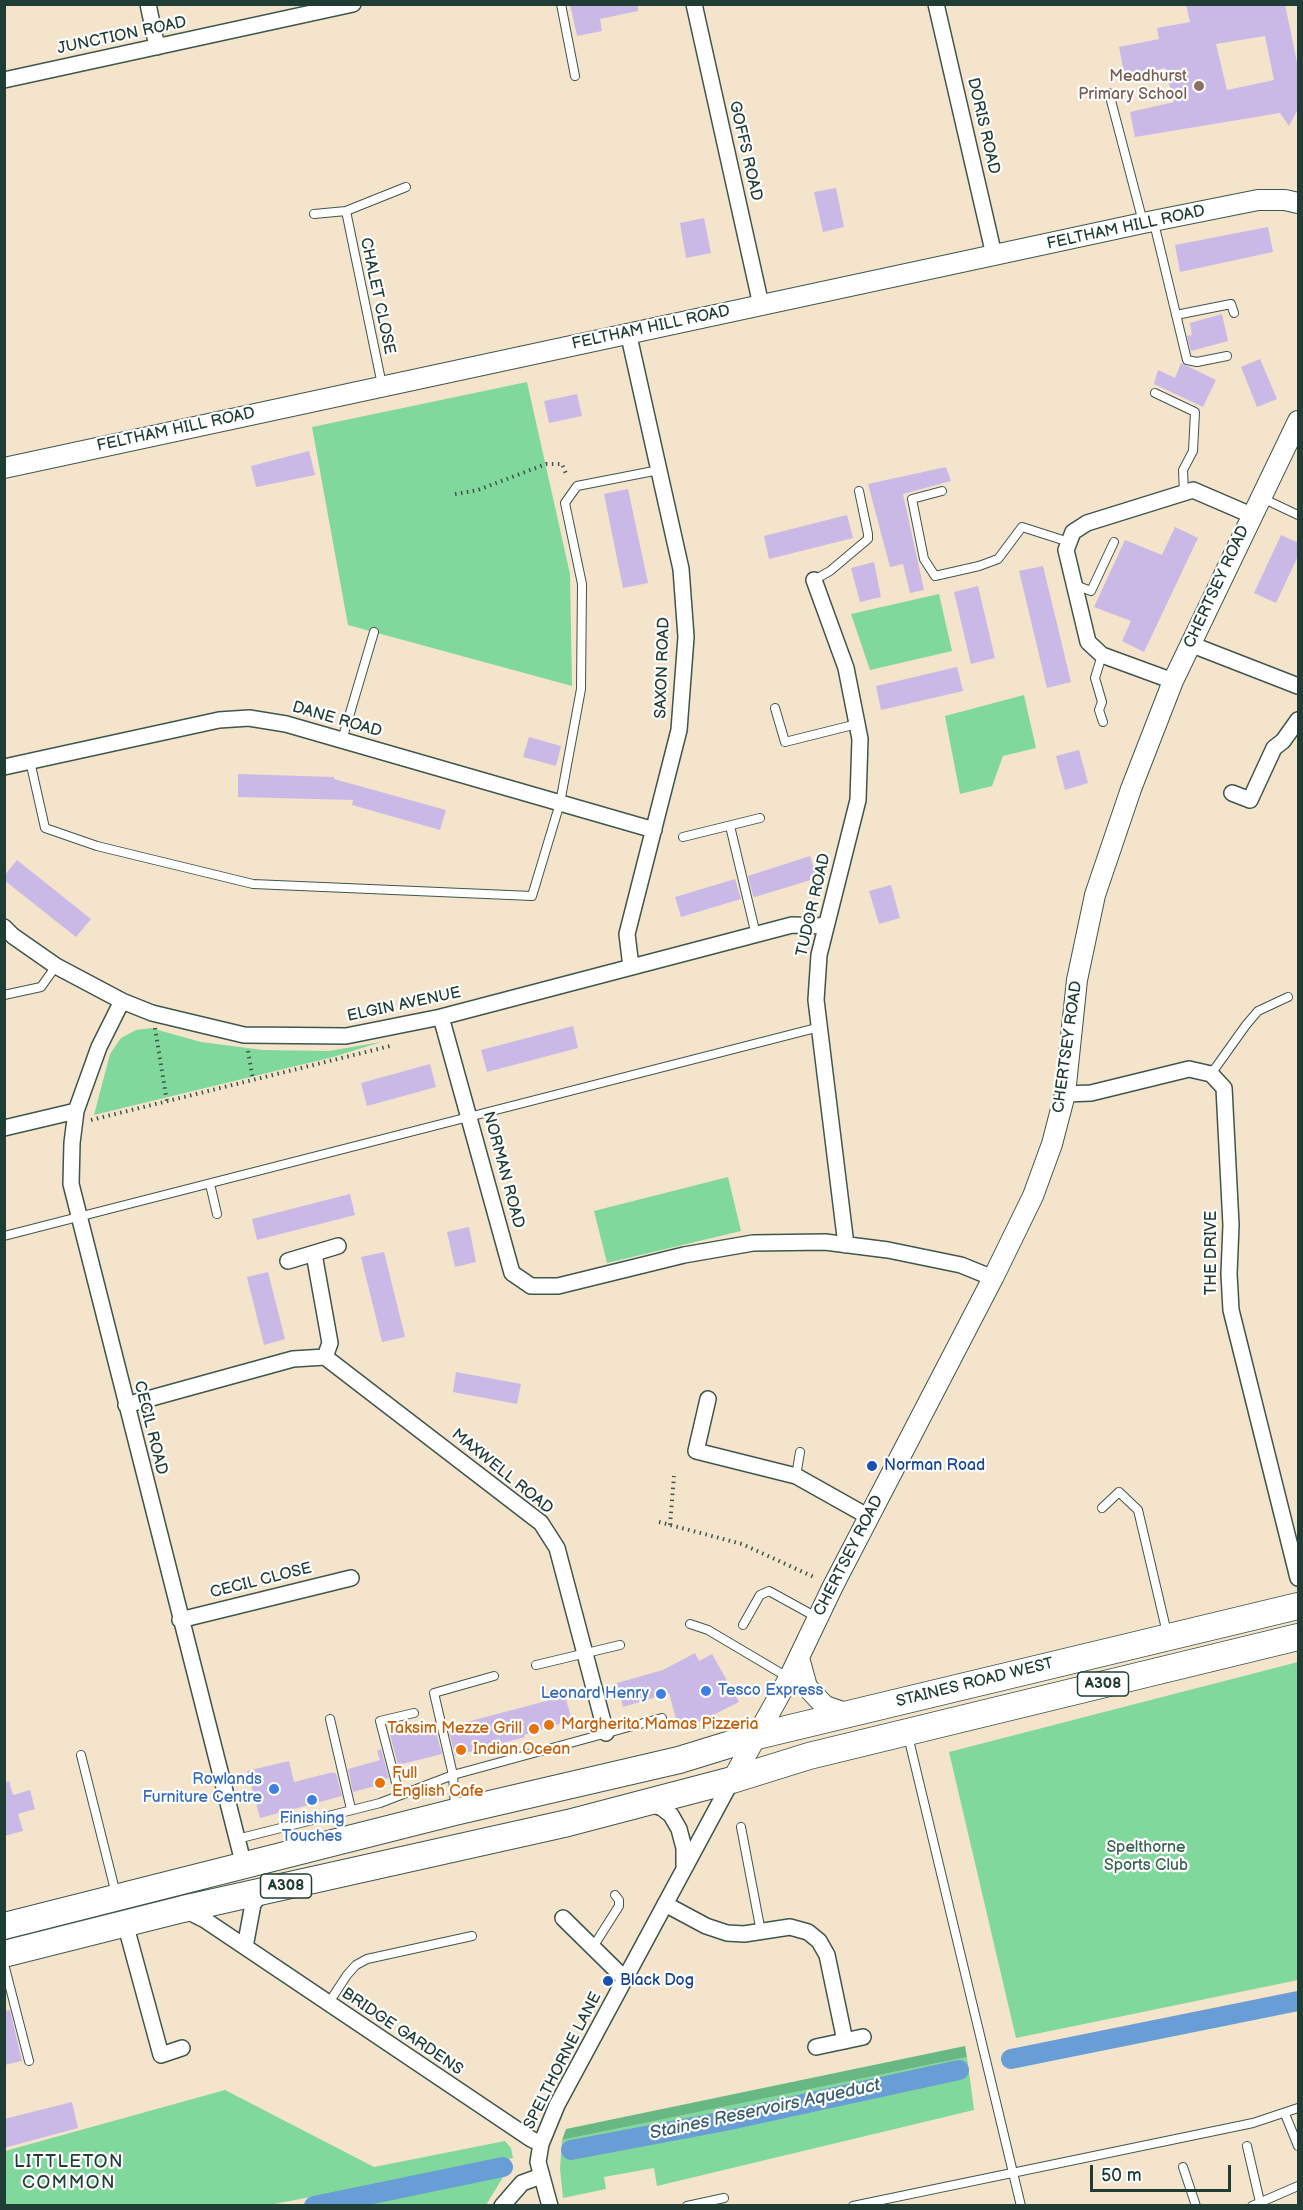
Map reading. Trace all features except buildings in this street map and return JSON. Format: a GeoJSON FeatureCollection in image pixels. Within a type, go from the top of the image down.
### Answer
{"type":"FeatureCollection","features":[{"type":"Feature","properties":{"kind":"highway","name":"STAINES ROAD WEST"},"geometry":{"type":"LineString","coordinates":[[757,1736],[1299,1606]]}},
{"type":"Feature","properties":{"kind":"highway","name":"A308"},"geometry":{"type":"LineString","coordinates":[[4,1954],[183,1909],[568,1823],[732,1780],[809,1756],[1299,1636]]}},
{"type":"Feature","properties":{"kind":"highway","name":"A308"},"geometry":{"type":"LineString","coordinates":[[4,1926],[455,1812],[679,1760],[757,1736]]}},
{"type":"Feature","properties":{"kind":"highway"},"geometry":{"type":"LineString","coordinates":[[757,1736],[769,1748],[809,1756]]}},
{"type":"Feature","properties":{"kind":"highway"},"geometry":{"type":"LineString","coordinates":[[679,1760],[709,1767],[732,1780]]}},
{"type":"Feature","properties":{"kind":"street"},"geometry":{"type":"LineString","coordinates":[[148,4],[157,46]]}},
{"type":"Feature","properties":{"kind":"street","name":"JUNCTION ROAD"},"geometry":{"type":"LineString","coordinates":[[4,80],[353,4]]}},
{"type":"Feature","properties":{"kind":"street","name":"GOFFS ROAD"},"geometry":{"type":"LineString","coordinates":[[694,4],[761,304]]}},
{"type":"Feature","properties":{"kind":"street","name":"DORIS ROAD"},"geometry":{"type":"LineString","coordinates":[[936,4],[994,255]]}},
{"type":"Feature","properties":{"kind":"street","name":"FELTHAM HILL ROAD"},"geometry":{"type":"LineString","coordinates":[[4,468],[628,332],[1149,222],[1258,200],[1284,200],[1299,203]]}},
{"type":"Feature","properties":{"kind":"street","name":"SAXON ROAD"},"geometry":{"type":"LineString","coordinates":[[628,332],[681,569],[686,637],[679,730],[627,934],[631,968]]}},
{"type":"Feature","properties":{"kind":"street","name":"CHERTSEY ROAD"},"geometry":{"type":"LineString","coordinates":[[732,1780],[789,1678],[833,1586],[993,1278],[1033,1196],[1052,1144],[1065,1094],[1084,937],[1095,895],[1131,789],[1173,681],[1251,515],[1299,421]]}},
{"type":"Feature","properties":{"kind":"street"},"geometry":{"type":"LineString","coordinates":[[1173,681],[1102,655],[1088,642],[1066,550],[1073,532],[1087,523],[1193,490],[1251,515]]}},
{"type":"Feature","properties":{"kind":"street","name":"TUDOR ROAD"},"geometry":{"type":"LineString","coordinates":[[814,580],[846,668],[860,739],[858,800],[819,955],[816,1000],[846,1245]]}},
{"type":"Feature","properties":{"kind":"street"},"geometry":{"type":"LineString","coordinates":[[1190,644],[1297,682]]}},
{"type":"Feature","properties":{"kind":"street","name":"DANE ROAD"},"geometry":{"type":"LineString","coordinates":[[4,767],[219,720],[249,718],[286,724],[654,830]]}},
{"type":"Feature","properties":{"kind":"street"},"geometry":{"type":"LineString","coordinates":[[1232,792],[1250,800],[1270,755],[1299,720]]}},
{"type":"Feature","properties":{"kind":"street","name":"ELGIN AVENUE"},"geometry":{"type":"LineString","coordinates":[[4,927],[13,936],[56,966],[122,1001],[152,1013],[244,1035],[346,1036],[441,1017],[792,925],[826,926]]}},
{"type":"Feature","properties":{"kind":"street","name":"CECIL ROAD"},"geometry":{"type":"LineString","coordinates":[[122,1001],[99,1047],[75,1118],[71,1184],[244,1866]]}},
{"type":"Feature","properties":{"kind":"street","name":"NORMAN ROAD"},"geometry":{"type":"LineString","coordinates":[[441,1017],[512,1273],[531,1286],[558,1286],[684,1255],[753,1243],[825,1242],[888,1250],[961,1265],[993,1278]]}},
{"type":"Feature","properties":{"kind":"street"},"geometry":{"type":"LineString","coordinates":[[1065,1094],[1091,1093],[1189,1069],[1211,1074]]}},
{"type":"Feature","properties":{"kind":"street","name":"THE DRIVE"},"geometry":{"type":"LineString","coordinates":[[1211,1074],[1224,1088],[1231,1225],[1229,1274],[1231,1310],[1299,1578]]}},
{"type":"Feature","properties":{"kind":"street"},"geometry":{"type":"LineString","coordinates":[[4,1128],[75,1118]]}},
{"type":"Feature","properties":{"kind":"street"},"geometry":{"type":"LineString","coordinates":[[288,1261],[339,1246]]}},
{"type":"Feature","properties":{"kind":"street"},"geometry":{"type":"LineString","coordinates":[[126,1405],[293,1359],[325,1357],[330,1343],[314,1254]]}},
{"type":"Feature","properties":{"kind":"street","name":"MAXWELL ROAD"},"geometry":{"type":"LineString","coordinates":[[325,1357],[541,1523],[557,1548],[606,1733]]}},
{"type":"Feature","properties":{"kind":"street"},"geometry":{"type":"LineString","coordinates":[[708,1399],[696,1451],[796,1476],[869,1517]]}},
{"type":"Feature","properties":{"kind":"street","name":"CECIL CLOSE"},"geometry":{"type":"LineString","coordinates":[[180,1620],[351,1578]]}},
{"type":"Feature","properties":{"kind":"street"},"geometry":{"type":"LineString","coordinates":[[799,1658],[807,1687],[825,1706],[848,1714]]}},
{"type":"Feature","properties":{"kind":"street","name":"SPELTHORNE LANE"},"geometry":{"type":"LineString","coordinates":[[550,2205],[538,2162],[541,2144],[557,2105],[732,1780]]}},
{"type":"Feature","properties":{"kind":"street"},"geometry":{"type":"LineString","coordinates":[[647,1803],[662,1808],[671,1815],[679,1828],[684,1848],[684,1868]]}},
{"type":"Feature","properties":{"kind":"street"},"geometry":{"type":"LineString","coordinates":[[245,1947],[253,1904],[263,1891]]}},
{"type":"Feature","properties":{"kind":"street"},"geometry":{"type":"LineString","coordinates":[[665,1904],[706,1926],[727,1933],[744,1934],[790,1927],[808,1932],[819,1941],[827,1954],[845,2041]]}},
{"type":"Feature","properties":{"kind":"street","name":"BRIDGE GARDENS"},"geometry":{"type":"LineString","coordinates":[[183,1909],[205,1920],[541,2144]]}},
{"type":"Feature","properties":{"kind":"street"},"geometry":{"type":"LineString","coordinates":[[564,1918],[625,1979]]}},
{"type":"Feature","properties":{"kind":"street"},"geometry":{"type":"LineString","coordinates":[[125,1923],[161,2055],[182,2048]]}},
{"type":"Feature","properties":{"kind":"street"},"geometry":{"type":"LineString","coordinates":[[816,2047],[863,2037]]}},
{"type":"Feature","properties":{"kind":"street"},"geometry":{"type":"LineString","coordinates":[[502,2205],[522,2184],[541,2176]]}},
{"type":"Feature","properties":{"kind":"lane"},"geometry":{"type":"LineString","coordinates":[[561,4],[575,76]]}},
{"type":"Feature","properties":{"kind":"lane"},"geometry":{"type":"LineString","coordinates":[[1109,93],[1149,222],[1187,360],[1197,362],[1227,356]]}},
{"type":"Feature","properties":{"kind":"lane"},"geometry":{"type":"LineString","coordinates":[[314,214],[346,211],[406,187]]}},
{"type":"Feature","properties":{"kind":"lane","name":"CHALET CLOSE"},"geometry":{"type":"LineString","coordinates":[[346,211],[382,386]]}},
{"type":"Feature","properties":{"kind":"lane"},"geometry":{"type":"LineString","coordinates":[[1176,315],[1231,304],[1234,313]]}},
{"type":"Feature","properties":{"kind":"lane"},"geometry":{"type":"LineString","coordinates":[[1155,393],[1195,412],[1193,451],[1183,470],[1184,493]]}},
{"type":"Feature","properties":{"kind":"lane"},"geometry":{"type":"LineString","coordinates":[[30,761],[45,828],[97,846],[253,884],[532,896],[560,803],[581,689],[582,584],[565,503],[577,486],[659,470]]}},
{"type":"Feature","properties":{"kind":"lane"},"geometry":{"type":"LineString","coordinates":[[814,580],[830,571],[868,539],[859,491]]}},
{"type":"Feature","properties":{"kind":"lane"},"geometry":{"type":"LineString","coordinates":[[942,491],[912,499],[924,559],[935,576],[979,566],[998,559],[1022,527],[1069,542]]}},
{"type":"Feature","properties":{"kind":"lane"},"geometry":{"type":"LineString","coordinates":[[1260,497],[1299,515]]}},
{"type":"Feature","properties":{"kind":"lane"},"geometry":{"type":"LineString","coordinates":[[1074,584],[1091,591],[1114,542]]}},
{"type":"Feature","properties":{"kind":"lane"},"geometry":{"type":"LineString","coordinates":[[342,740],[374,632]]}},
{"type":"Feature","properties":{"kind":"lane"},"geometry":{"type":"LineString","coordinates":[[1102,655],[1095,678],[1102,702],[1099,710],[1103,722]]}},
{"type":"Feature","properties":{"kind":"lane"},"geometry":{"type":"LineString","coordinates":[[775,708],[785,742],[857,724]]}},
{"type":"Feature","properties":{"kind":"lane"},"geometry":{"type":"LineString","coordinates":[[683,837],[760,818]]}},
{"type":"Feature","properties":{"kind":"lane"},"geometry":{"type":"LineString","coordinates":[[730,826],[756,935]]}},
{"type":"Feature","properties":{"kind":"lane"},"geometry":{"type":"LineString","coordinates":[[4,995],[41,987],[56,966]]}},
{"type":"Feature","properties":{"kind":"lane"},"geometry":{"type":"LineString","coordinates":[[1211,1074],[1258,1011],[1288,997]]}},
{"type":"Feature","properties":{"kind":"lane"},"geometry":{"type":"LineString","coordinates":[[4,1236],[820,1027]]}},
{"type":"Feature","properties":{"kind":"lane"},"geometry":{"type":"LineString","coordinates":[[210,1184],[217,1214]]}},
{"type":"Feature","properties":{"kind":"lane"},"geometry":{"type":"LineString","coordinates":[[796,1476],[800,1452]]}},
{"type":"Feature","properties":{"kind":"lane"},"geometry":{"type":"LineString","coordinates":[[1102,1508],[1119,1492],[1138,1510],[1168,1637]]}},
{"type":"Feature","properties":{"kind":"lane"},"geometry":{"type":"LineString","coordinates":[[743,1625],[760,1595],[770,1591],[818,1618]]}},
{"type":"Feature","properties":{"kind":"lane"},"geometry":{"type":"LineString","coordinates":[[690,1624],[708,1630],[789,1678]]}},
{"type":"Feature","properties":{"kind":"lane"},"geometry":{"type":"LineString","coordinates":[[536,1665],[620,1645]]}},
{"type":"Feature","properties":{"kind":"lane"},"geometry":{"type":"LineString","coordinates":[[455,1812],[453,1775],[434,1694],[494,1676]]}},
{"type":"Feature","properties":{"kind":"lane"},"geometry":{"type":"LineString","coordinates":[[399,1794],[380,1721],[414,1713]]}},
{"type":"Feature","properties":{"kind":"lane"},"geometry":{"type":"LineString","coordinates":[[237,1839],[380,1803],[453,1775],[662,1718]]}},
{"type":"Feature","properties":{"kind":"lane"},"geometry":{"type":"LineString","coordinates":[[330,1719],[351,1809]]}},
{"type":"Feature","properties":{"kind":"lane"},"geometry":{"type":"LineString","coordinates":[[907,1731],[1021,2205]]}},
{"type":"Feature","properties":{"kind":"lane"},"geometry":{"type":"LineString","coordinates":[[81,1755],[117,1898]]}},
{"type":"Feature","properties":{"kind":"lane"},"geometry":{"type":"LineString","coordinates":[[741,1827],[761,1932]]}},
{"type":"Feature","properties":{"kind":"lane"},"geometry":{"type":"LineString","coordinates":[[593,1947],[619,1906],[619,1900],[615,1895]]}},
{"type":"Feature","properties":{"kind":"lane"},"geometry":{"type":"LineString","coordinates":[[328,2004],[347,1975],[356,1965],[367,1959],[472,1936]]}},
{"type":"Feature","properties":{"kind":"lane"},"geometry":{"type":"LineString","coordinates":[[4,1964],[29,2061]]}},
{"type":"Feature","properties":{"kind":"lane"},"geometry":{"type":"LineString","coordinates":[[853,2205],[1253,2123],[1299,2108]]}},
{"type":"Feature","properties":{"kind":"lane"},"geometry":{"type":"LineString","coordinates":[[1285,2114],[1299,2146]]}},
{"type":"Feature","properties":{"kind":"lane"},"geometry":{"type":"LineString","coordinates":[[1247,2146],[1260,2202]]}},
{"type":"Feature","properties":{"kind":"lane"},"geometry":{"type":"LineString","coordinates":[[1183,2167],[1196,2205]]}},
{"type":"Feature","properties":{"kind":"lane"},"geometry":{"type":"LineString","coordinates":[[1252,2205],[1299,2186]]}},
{"type":"Feature","properties":{"kind":"lane"},"geometry":{"type":"LineString","coordinates":[[687,2205],[724,2198]]}},
{"type":"Feature","properties":{"kind":"path"},"geometry":{"type":"LineString","coordinates":[[456,494],[478,490],[546,464],[562,464],[567,476]]}},
{"type":"Feature","properties":{"kind":"path"},"geometry":{"type":"LineString","coordinates":[[152,1013],[167,1102]]}},
{"type":"Feature","properties":{"kind":"path"},"geometry":{"type":"LineString","coordinates":[[244,1035],[254,1080]]}},
{"type":"Feature","properties":{"kind":"path"},"geometry":{"type":"LineString","coordinates":[[75,1118],[167,1102],[392,1046]]}},
{"type":"Feature","properties":{"kind":"path"},"geometry":{"type":"LineString","coordinates":[[670,1525],[674,1476]]}},
{"type":"Feature","properties":{"kind":"path"},"geometry":{"type":"LineString","coordinates":[[660,1522],[742,1544],[833,1586]]}},
{"type":"Feature","properties":{"kind":"green space"},"geometry":{"type":"Polygon","coordinates":[[[527,382],[570,574],[572,686],[348,625],[312,427],[527,382]]]}},
{"type":"Feature","properties":{"kind":"green space"},"geometry":{"type":"Polygon","coordinates":[[[939,594],[952,651],[870,670],[851,614],[939,594]]]}},
{"type":"Feature","properties":{"kind":"green space"},"geometry":{"type":"Polygon","coordinates":[[[1024,695],[1036,748],[1003,756],[992,786],[960,794],[945,716],[1024,695]]]}},
{"type":"Feature","properties":{"kind":"green space"},"geometry":{"type":"Polygon","coordinates":[[[151,1028],[201,1042],[263,1050],[329,1051],[381,1042],[333,1057],[94,1115],[110,1054],[121,1038],[136,1030],[151,1028]]]}},
{"type":"Feature","properties":{"kind":"green space"},"geometry":{"type":"Polygon","coordinates":[[[728,1177],[741,1231],[607,1263],[594,1211],[728,1177]]]}},
{"type":"Feature","properties":{"kind":"green space","name":"Spelthorne Sports Club"},"geometry":{"type":"Polygon","coordinates":[[[1298,1662],[1298,1980],[1016,2038],[949,1752],[1298,1662]]]}},
{"type":"Feature","properties":{"kind":"green space"},"geometry":{"type":"Polygon","coordinates":[[[965,2046],[967,2057],[562,2140],[566,2129],[965,2046]]]}},
{"type":"Feature","properties":{"kind":"green space"},"geometry":{"type":"Polygon","coordinates":[[[967,2057],[974,2110],[657,2186],[654,2168],[604,2177],[606,2189],[563,2198],[560,2169],[562,2140],[967,2057]]]}},
{"type":"Feature","properties":{"kind":"green space"},"geometry":{"type":"Polygon","coordinates":[[[225,2090],[374,2167],[505,2141],[511,2148],[513,2158],[269,2205],[5,2205],[5,2151],[225,2090]]]}},
{"type":"Feature","properties":{"kind":"green space"},"geometry":{"type":"Polygon","coordinates":[[[505,2174],[486,2205],[343,2205],[505,2174]]]}},
{"type":"Feature","properties":{"kind":"waterway","name":"Staines Reservoirs Aqueduct"},"geometry":{"type":"LineString","coordinates":[[1011,2059],[1298,2001]]}},
{"type":"Feature","properties":{"kind":"waterway","name":"Staines Reservoirs Aqueduct"},"geometry":{"type":"LineString","coordinates":[[571,2150],[725,2121],[959,2070]]}},
{"type":"Feature","properties":{"kind":"waterway","name":"Staines Reservoirs Aqueduct"},"geometry":{"type":"LineString","coordinates":[[314,2206],[503,2167]]}},
{"type":"Feature","properties":{"kind":"place","name":"Meadhurst Primary School"},"geometry":{"type":"Point","coordinates":[1199,86]}},
{"type":"Feature","properties":{"kind":"place","name":"Norman Road"},"geometry":{"type":"Point","coordinates":[872,1466]}},
{"type":"Feature","properties":{"kind":"place","name":"Tesco Express"},"geometry":{"type":"Point","coordinates":[706,1691]}},
{"type":"Feature","properties":{"kind":"place","name":"Leonard Henry"},"geometry":{"type":"Point","coordinates":[661,1694]}},
{"type":"Feature","properties":{"kind":"place","name":"Margherita Mamas Pizzeria"},"geometry":{"type":"Point","coordinates":[549,1725]}},
{"type":"Feature","properties":{"kind":"place","name":"Taksim Mezze Grill"},"geometry":{"type":"Point","coordinates":[534,1729]}},
{"type":"Feature","properties":{"kind":"place","name":"Indian Ocean"},"geometry":{"type":"Point","coordinates":[461,1750]}},
{"type":"Feature","properties":{"kind":"place","name":"Full English Cafe"},"geometry":{"type":"Point","coordinates":[380,1783]}},
{"type":"Feature","properties":{"kind":"place","name":"Rowlands Furniture Centre"},"geometry":{"type":"Point","coordinates":[274,1789]}},
{"type":"Feature","properties":{"kind":"place","name":"Finishing Touches"},"geometry":{"type":"Point","coordinates":[312,1800]}},
{"type":"Feature","properties":{"kind":"place","name":"Black Dog"},"geometry":{"type":"Point","coordinates":[608,1981]}},
{"type":"Feature","properties":{"kind":"district","name":"LITTLETON COMMON"},"geometry":{"type":"Point","coordinates":[69,2172]}}]}
